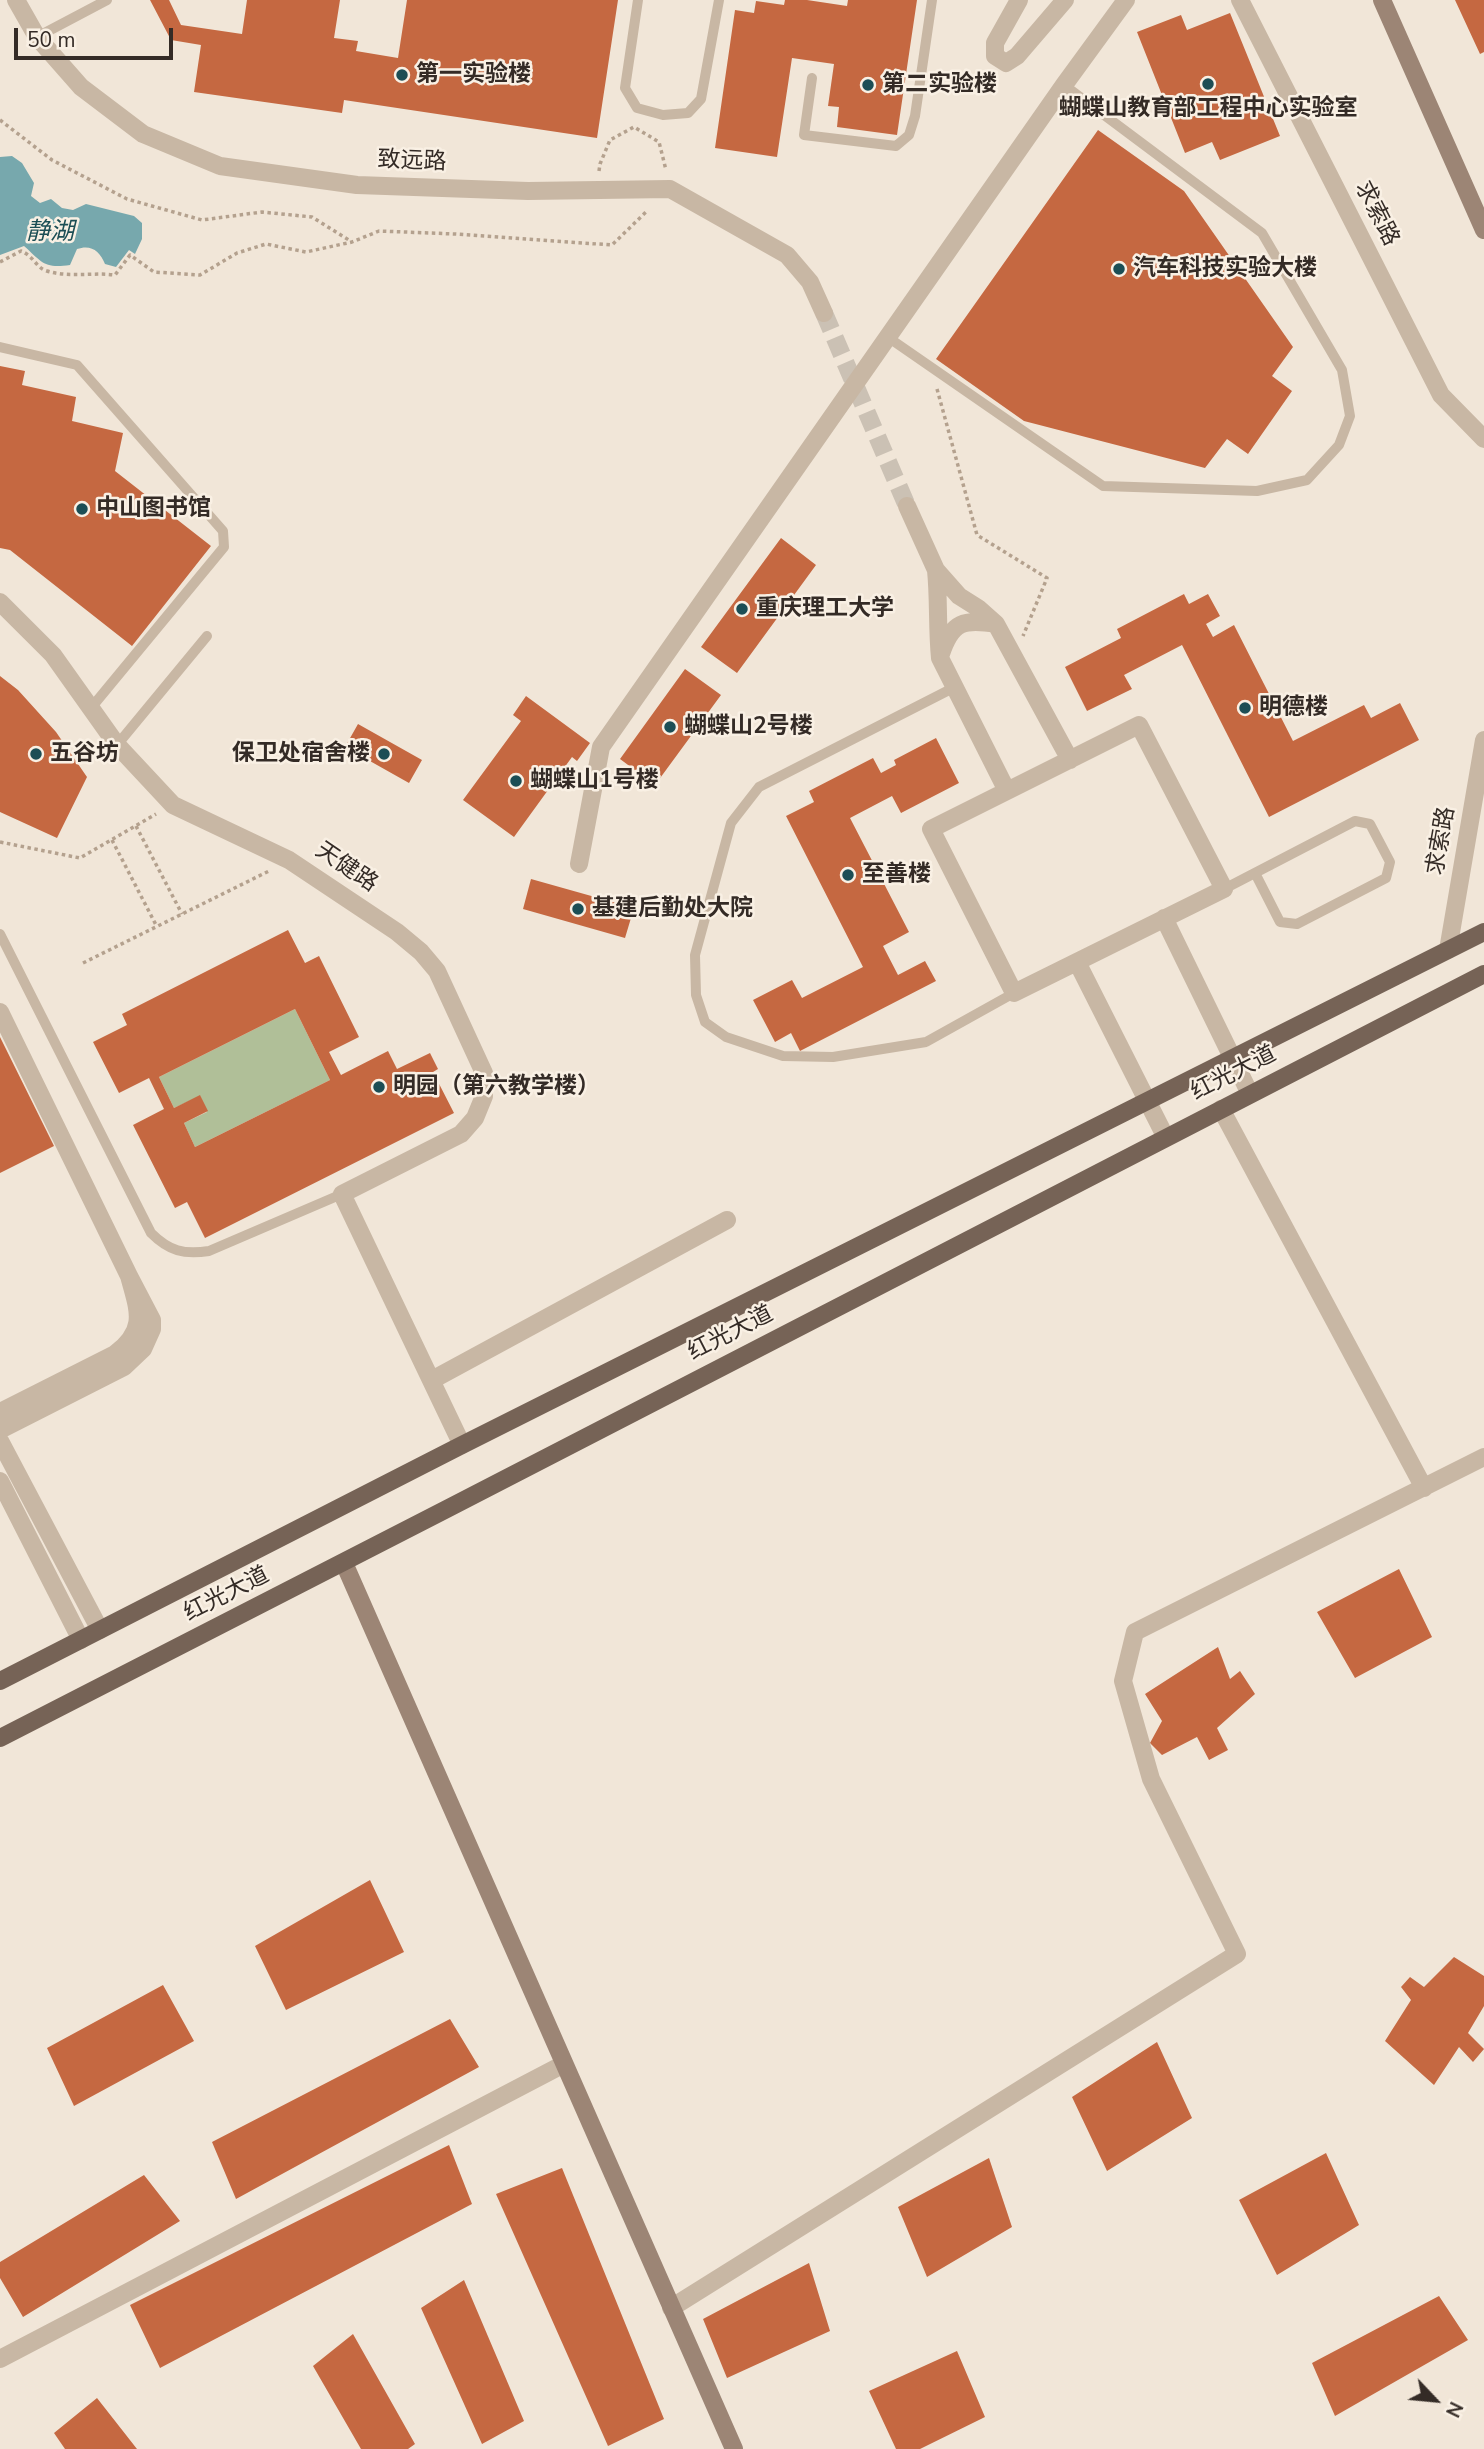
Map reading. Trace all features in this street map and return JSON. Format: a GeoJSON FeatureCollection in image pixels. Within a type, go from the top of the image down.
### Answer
{"type":"FeatureCollection","features":[{"type":"Feature","properties":{"kind":"main road","name":"红光大道"},"geometry":{"type":"LineString","coordinates":[[0,1681],[462,1445],[1484,932]]}},
{"type":"Feature","properties":{"kind":"main road","name":"红光大道"},"geometry":{"type":"LineString","coordinates":[[0,1738],[1484,974]]}},
{"type":"Feature","properties":{"kind":"street","name":"致远路"},"geometry":{"type":"LineString","coordinates":[[16,0],[37,37],[81,87],[143,134],[220,166],[357,185],[528,191],[668,181]]}},
{"type":"Feature","properties":{"kind":"street"},"geometry":{"type":"LineString","coordinates":[[1019,0],[995,43],[995,56],[1006,63],[1017,56],[1065,0]]}},
{"type":"Feature","properties":{"kind":"street"},"geometry":{"type":"LineString","coordinates":[[579,864],[601,747],[1126,0]]}},
{"type":"Feature","properties":{"kind":"street","name":"求索路"},"geometry":{"type":"LineString","coordinates":[[1240,0],[1441,395],[1484,439]]}},
{"type":"Feature","properties":{"kind":"street"},"geometry":{"type":"LineString","coordinates":[[1382,0],[1484,230]]}},
{"type":"Feature","properties":{"kind":"street"},"geometry":{"type":"LineString","coordinates":[[668,181],[787,255],[810,282],[824,313]]}},
{"type":"Feature","properties":{"kind":"street"},"geometry":{"type":"LineString","coordinates":[[907,506],[936,570],[959,596],[996,624],[1070,760]]}},
{"type":"Feature","properties":{"kind":"street"},"geometry":{"type":"LineString","coordinates":[[936,570],[940,606],[940,658],[1007,791]]}},
{"type":"Feature","properties":{"kind":"street","name":"天健路"},"geometry":{"type":"LineString","coordinates":[[0,602],[53,655],[117,746],[173,805],[289,860],[397,932],[421,952],[437,971],[484,1073],[484,1096],[475,1118],[461,1134],[342,1194]]}},
{"type":"Feature","properties":{"kind":"street"},"geometry":{"type":"LineString","coordinates":[[940,658],[947,638],[959,624],[975,621],[996,624]]}},
{"type":"Feature","properties":{"kind":"street"},"geometry":{"type":"LineString","coordinates":[[1139,725],[1224,889],[1014,993],[931,830],[1070,760],[1139,725]]}},
{"type":"Feature","properties":{"kind":"street","name":"求索路"},"geometry":{"type":"LineString","coordinates":[[1448,950],[1484,740]]}},
{"type":"Feature","properties":{"kind":"street"},"geometry":{"type":"LineString","coordinates":[[1164,918],[1250,1094]]}},
{"type":"Feature","properties":{"kind":"street"},"geometry":{"type":"LineString","coordinates":[[1077,962],[1165,1136]]}},
{"type":"Feature","properties":{"kind":"street"},"geometry":{"type":"LineString","coordinates":[[0,1012],[152,1320],[152,1329],[144,1349],[124,1367],[0,1430]]}},
{"type":"Feature","properties":{"kind":"street"},"geometry":{"type":"LineString","coordinates":[[1221,1109],[1424,1488]]}},
{"type":"Feature","properties":{"kind":"street"},"geometry":{"type":"LineString","coordinates":[[342,1194],[462,1445]]}},
{"type":"Feature","properties":{"kind":"street"},"geometry":{"type":"LineString","coordinates":[[432,1380],[727,1220]]}},
{"type":"Feature","properties":{"kind":"street"},"geometry":{"type":"LineString","coordinates":[[0,1412],[125,1347],[138,1327],[139,1316],[129,1276]]}},
{"type":"Feature","properties":{"kind":"street"},"geometry":{"type":"LineString","coordinates":[[0,1441],[100,1630]]}},
{"type":"Feature","properties":{"kind":"street"},"geometry":{"type":"LineString","coordinates":[[671,2308],[1237,1954],[1151,1780],[1123,1681],[1135,1632],[1484,1457]]}},
{"type":"Feature","properties":{"kind":"street"},"geometry":{"type":"LineString","coordinates":[[0,1481],[81,1640]]}},
{"type":"Feature","properties":{"kind":"street"},"geometry":{"type":"LineString","coordinates":[[344,1563],[734,2449]]}},
{"type":"Feature","properties":{"kind":"street"},"geometry":{"type":"LineString","coordinates":[[0,2359],[564,2064]]}},
{"type":"Feature","properties":{"kind":"lane"},"geometry":{"type":"LineString","coordinates":[[37,37],[107,0]]}},
{"type":"Feature","properties":{"kind":"lane"},"geometry":{"type":"LineString","coordinates":[[638,0],[625,89],[637,108],[663,116],[688,113],[701,99],[719,0]]}},
{"type":"Feature","properties":{"kind":"lane"},"geometry":{"type":"LineString","coordinates":[[811,78],[804,135],[896,146],[909,135],[915,116],[932,0]]}},
{"type":"Feature","properties":{"kind":"lane"},"geometry":{"type":"LineString","coordinates":[[888,338],[1103,486],[1258,491],[1307,480],[1339,445],[1350,416],[1342,370],[1262,233],[1064,85]]}},
{"type":"Feature","properties":{"kind":"lane"},"geometry":{"type":"LineString","coordinates":[[0,347],[77,365],[223,531],[224,547],[91,708]]}},
{"type":"Feature","properties":{"kind":"lane"},"geometry":{"type":"LineString","coordinates":[[117,746],[207,636]]}},
{"type":"Feature","properties":{"kind":"lane"},"geometry":{"type":"LineString","coordinates":[[955,687],[759,787],[731,822],[695,955],[696,995],[705,1022],[726,1037],[783,1056],[833,1057],[926,1042],[1014,993]]}},
{"type":"Feature","properties":{"kind":"lane"},"geometry":{"type":"LineString","coordinates":[[1224,889],[1355,821],[1370,824],[1390,862],[1386,878],[1297,924],[1280,922],[1255,873]]}},
{"type":"Feature","properties":{"kind":"lane"},"geometry":{"type":"LineString","coordinates":[[0,934],[151,1233],[163,1245],[177,1252],[194,1254],[209,1251],[342,1194]]}},
{"type":"Feature","properties":{"kind":"path"},"geometry":{"type":"LineString","coordinates":[[0,120],[52,160],[127,199],[202,220],[262,212],[313,217],[352,242]]}},
{"type":"Feature","properties":{"kind":"path"},"geometry":{"type":"LineString","coordinates":[[0,261],[21,251],[30,254],[43,270],[68,276],[97,272],[115,275],[130,255],[154,272],[200,275],[237,253],[266,244],[306,252],[352,242],[379,231],[612,245],[668,181],[659,142],[634,127],[610,140],[600,164],[599,177]]}},
{"type":"Feature","properties":{"kind":"path"},"geometry":{"type":"LineString","coordinates":[[941,405],[977,536],[1047,578],[1031,617]]}},
{"type":"Feature","properties":{"kind":"path"},"geometry":{"type":"LineString","coordinates":[[0,842],[80,858],[173,805]]}},
{"type":"Feature","properties":{"kind":"path"},"geometry":{"type":"LineString","coordinates":[[136,826],[182,914]]}},
{"type":"Feature","properties":{"kind":"path"},"geometry":{"type":"LineString","coordinates":[[112,840],[156,926]]}},
{"type":"Feature","properties":{"kind":"path"},"geometry":{"type":"LineString","coordinates":[[83,963],[289,860]]}},
{"type":"Feature","properties":{"kind":"green space"},"geometry":{"type":"Polygon","coordinates":[[[295,1009],[330,1080],[195,1147],[184,1123],[207,1112],[200,1096],[174,1108],[159,1077],[295,1009]]]}},
{"type":"Feature","properties":{"kind":"water","name":"静湖"},"geometry":{"type":"Polygon","coordinates":[[[12,156],[22,163],[34,183],[31,196],[40,203],[51,199],[62,208],[73,210],[86,204],[134,216],[142,223],[142,239],[135,254],[129,250],[116,267],[105,264],[98,252],[87,247],[77,249],[70,265],[61,266],[44,263],[24,246],[0,255],[0,157],[12,156]]]}},
{"type":"Feature","properties":{"kind":"building","name":"第一实验楼"},"geometry":{"type":"Polygon","coordinates":[[[150,0],[169,0],[181,25],[242,34],[247,0],[340,0],[334,38],[358,41],[356,51],[398,58],[407,0],[618,0],[597,138],[344,100],[342,113],[194,92],[201,45],[171,40],[150,0]]]}},
{"type":"Feature","properties":{"kind":"building","name":"第二实验楼"},"geometry":{"type":"Polygon","coordinates":[[[785,0],[807,0],[847,6],[848,0],[917,0],[897,135],[837,127],[839,107],[828,106],[834,64],[792,58],[777,157],[715,148],[735,10],[754,13],[756,1],[784,5],[785,0]]]}},
{"type":"Feature","properties":{"kind":"building"},"geometry":{"type":"Polygon","coordinates":[[[1455,0],[1484,0],[1484,52],[1480,54],[1455,0]]]}},
{"type":"Feature","properties":{"kind":"building","name":"蝴蝶山教育部工程中心实验室"},"geometry":{"type":"Polygon","coordinates":[[[1230,13],[1280,136],[1220,160],[1212,142],[1185,153],[1137,32],[1181,15],[1187,30],[1230,13]]]}},
{"type":"Feature","properties":{"kind":"building","name":"汽车科技实验大楼"},"geometry":{"type":"Polygon","coordinates":[[[1098,130],[1184,191],[1293,347],[1272,376],[1292,391],[1248,454],[1227,439],[1205,468],[1024,421],[936,359],[1098,130]]]}},
{"type":"Feature","properties":{"kind":"building","name":"中山图书馆"},"geometry":{"type":"Polygon","coordinates":[[[0,366],[25,371],[22,385],[76,397],[72,421],[123,433],[115,471],[211,546],[132,646],[10,550],[0,548],[0,366]]]}},
{"type":"Feature","properties":{"kind":"building"},"geometry":{"type":"Polygon","coordinates":[[[781,538],[816,565],[737,673],[701,647],[781,538]]]}},
{"type":"Feature","properties":{"kind":"building","name":"明德楼"},"geometry":{"type":"Polygon","coordinates":[[[1184,594],[1189,604],[1208,594],[1220,616],[1206,624],[1213,637],[1234,625],[1293,741],[1364,705],[1371,718],[1400,703],[1419,740],[1269,817],[1182,645],[1124,675],[1132,689],[1087,711],[1065,667],[1121,638],[1117,629],[1184,594]]]}},
{"type":"Feature","properties":{"kind":"building","name":"蝴蝶山2号楼"},"geometry":{"type":"Polygon","coordinates":[[[685,669],[721,695],[655,785],[620,759],[685,669]]]}},
{"type":"Feature","properties":{"kind":"building","name":"五谷坊"},"geometry":{"type":"Polygon","coordinates":[[[0,676],[18,690],[56,732],[87,777],[57,838],[0,812],[0,676]]]}},
{"type":"Feature","properties":{"kind":"building","name":"蝴蝶山1号楼"},"geometry":{"type":"Polygon","coordinates":[[[526,696],[590,743],[577,761],[572,757],[514,837],[463,800],[521,721],[513,715],[526,696]]]}},
{"type":"Feature","properties":{"kind":"building","name":"保卫处宿舍楼"},"geometry":{"type":"Polygon","coordinates":[[[358,724],[422,760],[409,783],[345,747],[358,724]]]}},
{"type":"Feature","properties":{"kind":"building","name":"至善楼"},"geometry":{"type":"Polygon","coordinates":[[[936,738],[959,783],[901,813],[892,796],[850,818],[909,932],[883,946],[898,975],[925,961],[936,981],[800,1051],[791,1033],[775,1042],[753,1000],[792,980],[802,998],[863,967],[786,816],[814,802],[809,791],[873,758],[881,773],[896,765],[894,760],[936,738]]]}},
{"type":"Feature","properties":{"kind":"building","name":"基建后勤处大院"},"geometry":{"type":"Polygon","coordinates":[[[531,879],[634,908],[625,938],[523,909],[531,879]]]}},
{"type":"Feature","properties":{"kind":"building","name":"明园（第六教学楼）"},"geometry":{"type":"Polygon","coordinates":[[[288,930],[305,963],[319,956],[359,1037],[329,1052],[341,1075],[388,1051],[397,1069],[430,1053],[438,1069],[433,1072],[454,1113],[205,1238],[187,1202],[175,1208],[133,1125],[164,1109],[149,1078],[119,1093],[93,1042],[127,1025],[122,1014],[288,930]],[[295,1009],[159,1077],[174,1108],[200,1095],[208,1111],[184,1123],[195,1147],[330,1080],[295,1009]]]}},
{"type":"Feature","properties":{"kind":"building"},"geometry":{"type":"Polygon","coordinates":[[[0,1037],[54,1146],[0,1173],[0,1037]]]}},
{"type":"Feature","properties":{"kind":"building"},"geometry":{"type":"Polygon","coordinates":[[[1399,1569],[1432,1637],[1355,1678],[1317,1612],[1399,1569]]]}},
{"type":"Feature","properties":{"kind":"building"},"geometry":{"type":"Polygon","coordinates":[[[1218,1647],[1230,1679],[1240,1671],[1255,1694],[1217,1728],[1228,1750],[1209,1760],[1197,1737],[1162,1755],[1150,1743],[1162,1721],[1145,1694],[1218,1647]]]}},
{"type":"Feature","properties":{"kind":"building"},"geometry":{"type":"Polygon","coordinates":[[[370,1880],[404,1952],[286,2010],[255,1946],[370,1880]]]}},
{"type":"Feature","properties":{"kind":"building"},"geometry":{"type":"Polygon","coordinates":[[[1454,1957],[1484,1976],[1484,2006],[1468,2033],[1484,2049],[1473,2062],[1459,2047],[1434,2085],[1385,2041],[1411,2000],[1401,1987],[1410,1977],[1424,1987],[1454,1957]]]}},
{"type":"Feature","properties":{"kind":"building"},"geometry":{"type":"Polygon","coordinates":[[[163,1985],[194,2041],[74,2106],[47,2048],[163,1985]]]}},
{"type":"Feature","properties":{"kind":"building"},"geometry":{"type":"Polygon","coordinates":[[[450,2019],[479,2067],[236,2199],[212,2142],[450,2019]]]}},
{"type":"Feature","properties":{"kind":"building"},"geometry":{"type":"Polygon","coordinates":[[[1157,2042],[1192,2118],[1107,2171],[1072,2097],[1157,2042]]]}},
{"type":"Feature","properties":{"kind":"building"},"geometry":{"type":"Polygon","coordinates":[[[449,2145],[472,2204],[160,2368],[130,2305],[449,2145]]]}},
{"type":"Feature","properties":{"kind":"building"},"geometry":{"type":"Polygon","coordinates":[[[1326,2153],[1359,2225],[1277,2275],[1239,2200],[1326,2153]]]}},
{"type":"Feature","properties":{"kind":"building"},"geometry":{"type":"Polygon","coordinates":[[[989,2158],[1012,2227],[927,2277],[898,2207],[989,2158]]]}},
{"type":"Feature","properties":{"kind":"building"},"geometry":{"type":"Polygon","coordinates":[[[562,2168],[664,2419],[608,2446],[496,2194],[562,2168]]]}},
{"type":"Feature","properties":{"kind":"building"},"geometry":{"type":"Polygon","coordinates":[[[144,2175],[180,2221],[23,2317],[0,2278],[0,2262],[144,2175]]]}},
{"type":"Feature","properties":{"kind":"building"},"geometry":{"type":"Polygon","coordinates":[[[809,2263],[830,2331],[727,2378],[703,2319],[809,2263]]]}},
{"type":"Feature","properties":{"kind":"building"},"geometry":{"type":"Polygon","coordinates":[[[464,2280],[524,2421],[482,2444],[421,2308],[464,2280]]]}},
{"type":"Feature","properties":{"kind":"building"},"geometry":{"type":"Polygon","coordinates":[[[1439,2296],[1468,2340],[1335,2416],[1312,2363],[1439,2296]]]}},
{"type":"Feature","properties":{"kind":"building"},"geometry":{"type":"Polygon","coordinates":[[[353,2334],[415,2444],[408,2449],[361,2449],[313,2366],[353,2334]]]}},
{"type":"Feature","properties":{"kind":"building"},"geometry":{"type":"Polygon","coordinates":[[[957,2351],[985,2417],[920,2449],[896,2449],[869,2391],[957,2351]]]}},
{"type":"Feature","properties":{"kind":"building"},"geometry":{"type":"Polygon","coordinates":[[[97,2398],[137,2449],[65,2449],[54,2433],[97,2398]]]}},
{"type":"Feature","properties":{"kind":"tunnel"},"geometry":{"type":"LineString","coordinates":[[824,313],[907,506]]}},
{"type":"Feature","properties":{"kind":"place","name":"第一实验楼"},"geometry":{"type":"Point","coordinates":[402,75]}},
{"type":"Feature","properties":{"kind":"place","name":"蝴蝶山教育部工程中心实验室"},"geometry":{"type":"Point","coordinates":[1208,84]}},
{"type":"Feature","properties":{"kind":"place","name":"第二实验楼"},"geometry":{"type":"Point","coordinates":[868,85]}},
{"type":"Feature","properties":{"kind":"place","name":"汽车科技实验大楼"},"geometry":{"type":"Point","coordinates":[1119,269]}},
{"type":"Feature","properties":{"kind":"place","name":"中山图书馆"},"geometry":{"type":"Point","coordinates":[82,509]}},
{"type":"Feature","properties":{"kind":"place","name":"重庆理工大学"},"geometry":{"type":"Point","coordinates":[742,609]}},
{"type":"Feature","properties":{"kind":"place","name":"明德楼"},"geometry":{"type":"Point","coordinates":[1245,708]}},
{"type":"Feature","properties":{"kind":"place","name":"蝴蝶山2号楼"},"geometry":{"type":"Point","coordinates":[670,727]}},
{"type":"Feature","properties":{"kind":"place","name":"五谷坊"},"geometry":{"type":"Point","coordinates":[36,754]}},
{"type":"Feature","properties":{"kind":"place","name":"保卫处宿舍楼"},"geometry":{"type":"Point","coordinates":[384,754]}},
{"type":"Feature","properties":{"kind":"place","name":"蝴蝶山1号楼"},"geometry":{"type":"Point","coordinates":[516,781]}},
{"type":"Feature","properties":{"kind":"place","name":"至善楼"},"geometry":{"type":"Point","coordinates":[848,875]}},
{"type":"Feature","properties":{"kind":"place","name":"基建后勤处大院"},"geometry":{"type":"Point","coordinates":[578,909]}},
{"type":"Feature","properties":{"kind":"place","name":"明园（第六教学楼）"},"geometry":{"type":"Point","coordinates":[379,1087]}}]}
